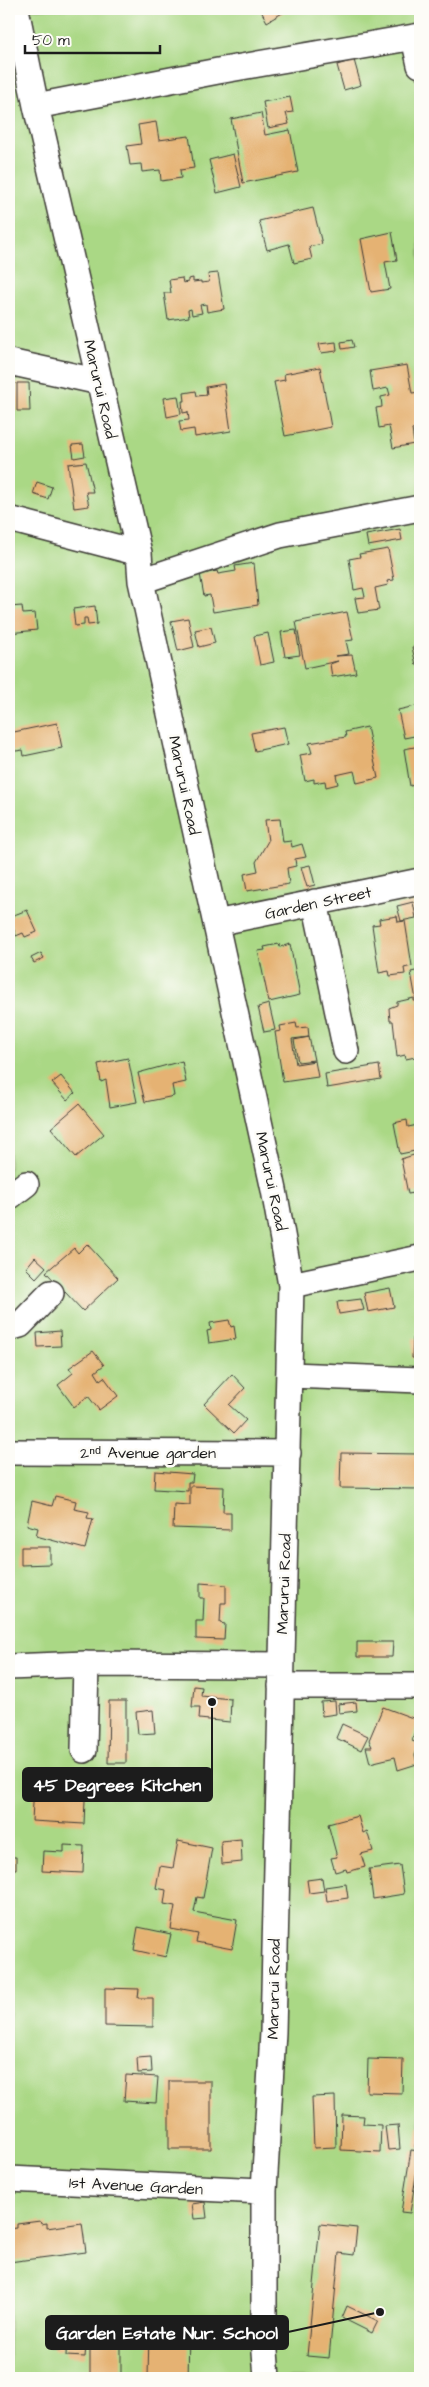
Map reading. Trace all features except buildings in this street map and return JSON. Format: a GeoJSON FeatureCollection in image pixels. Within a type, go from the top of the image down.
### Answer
{"type":"FeatureCollection","features":[{"type":"Feature","properties":{"kind":"street","name":"Marurui Road"},"geometry":{"type":"LineString","coordinates":[[16,9],[36,106],[139,553],[140,580],[274,1190],[291,1285],[273,2032],[264,2190],[264,2338],[267,2378]]}},
{"type":"Feature","properties":{"kind":"street"},"geometry":{"type":"LineString","coordinates":[[36,106],[218,71],[417,37],[420,65]]}},
{"type":"Feature","properties":{"kind":"street"},"geometry":{"type":"LineString","coordinates":[[9,362],[100,382]]}},
{"type":"Feature","properties":{"kind":"street"},"geometry":{"type":"LineString","coordinates":[[140,580],[280,535],[420,508]]}},
{"type":"Feature","properties":{"kind":"street"},"geometry":{"type":"LineString","coordinates":[[9,519],[139,553]]}},
{"type":"Feature","properties":{"kind":"street","name":"Garden Street"},"geometry":{"type":"LineString","coordinates":[[216,923],[420,881]]}},
{"type":"Feature","properties":{"kind":"street"},"geometry":{"type":"LineString","coordinates":[[315,902],[346,1051]]}},
{"type":"Feature","properties":{"kind":"street"},"geometry":{"type":"LineString","coordinates":[[291,1285],[420,1258]]}},
{"type":"Feature","properties":{"kind":"street"},"geometry":{"type":"LineString","coordinates":[[9,1328],[20,1325],[51,1293]]}},
{"type":"Feature","properties":{"kind":"street"},"geometry":{"type":"LineString","coordinates":[[290,1375],[420,1380]]}},
{"type":"Feature","properties":{"kind":"street","name":"2ⁿᵈ Avenue garden"},"geometry":{"type":"LineString","coordinates":[[9,1452],[288,1453]]}},
{"type":"Feature","properties":{"kind":"street"},"geometry":{"type":"LineString","coordinates":[[84,1750],[86,1664]]}},
{"type":"Feature","properties":{"kind":"street"},"geometry":{"type":"LineString","coordinates":[[9,1667],[86,1664],[420,1686]]}},
{"type":"Feature","properties":{"kind":"street","name":"1st Avenue Garden"},"geometry":{"type":"LineString","coordinates":[[9,2179],[264,2190]]}},
{"type":"Feature","properties":{"kind":"green space"},"geometry":{"type":"Polygon","coordinates":[[[9,9],[420,9],[420,2378],[9,2378],[9,9]]]}},
{"type":"Feature","properties":{"kind":"place","name":"45 Degrees Kitchen"},"geometry":{"type":"Point","coordinates":[212,1702]}},
{"type":"Feature","properties":{"kind":"place","name":"Garden Estate Nur. School"},"geometry":{"type":"Point","coordinates":[380,2312]}}]}
